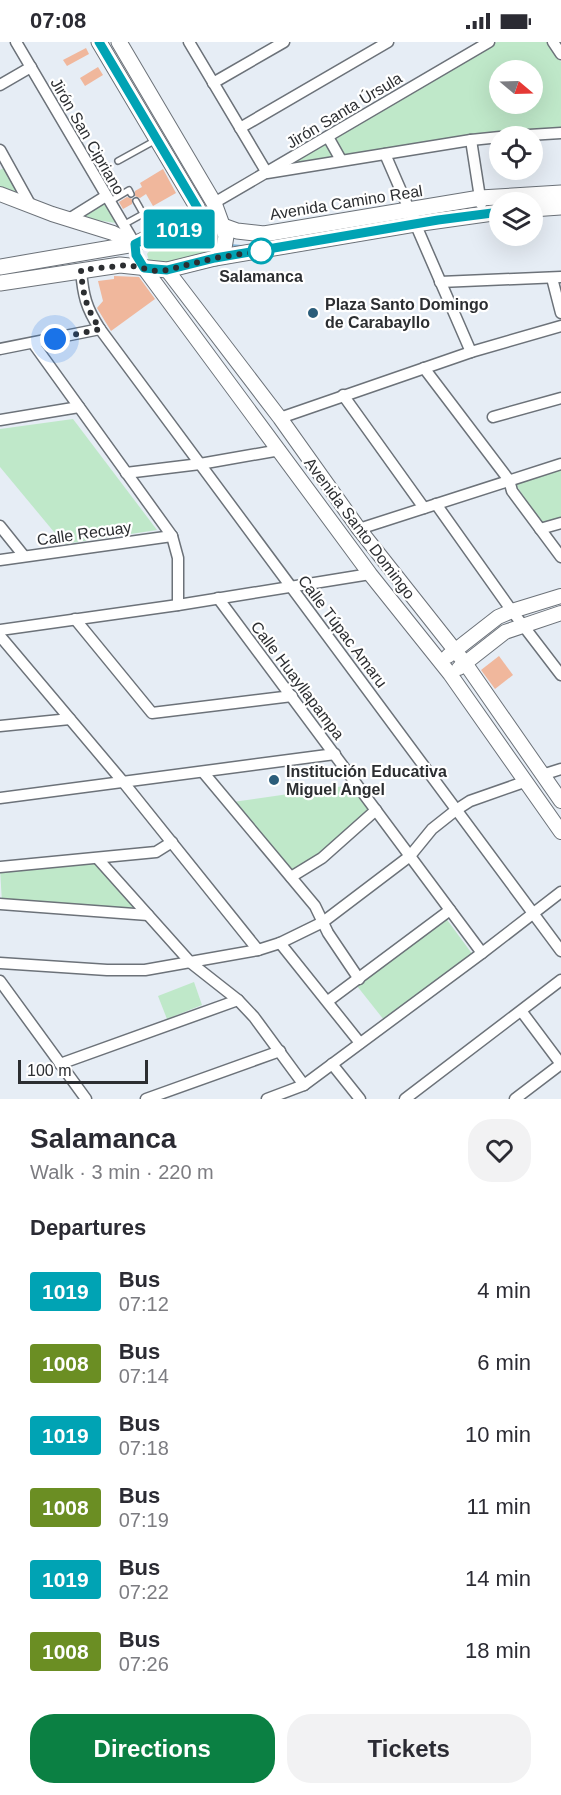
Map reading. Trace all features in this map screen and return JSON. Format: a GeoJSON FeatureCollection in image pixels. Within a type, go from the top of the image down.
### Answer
{"type":"FeatureCollection","features":[{"type":"Feature","properties":{"kind":"main road"},"geometry":{"type":"LineString","coordinates":[[99,42],[197,207],[203,222]]}},
{"type":"Feature","properties":{"kind":"main road"},"geometry":{"type":"LineString","coordinates":[[120,42],[214,203],[226,240],[224,248],[215,258]]}},
{"type":"Feature","properties":{"kind":"main road","name":"Avenida Camino Real"},"geometry":{"type":"LineString","coordinates":[[0,267],[145,239],[209,221],[237,231],[264,234],[412,217],[561,193]]}},
{"type":"Feature","properties":{"kind":"main road","name":"Avenida Camino Real"},"geometry":{"type":"LineString","coordinates":[[482,206],[489,208]]}},
{"type":"Feature","properties":{"kind":"main road"},"geometry":{"type":"LineString","coordinates":[[543,208],[561,207]]}},
{"type":"Feature","properties":{"kind":"main road","name":"Avenida Camino Real"},"geometry":{"type":"LineString","coordinates":[[0,284],[120,265],[167,270],[412,217]]}},
{"type":"Feature","properties":{"kind":"main road","name":"Avenida Santo Domingo"},"geometry":{"type":"LineString","coordinates":[[144,268],[136,255],[145,239]]}},
{"type":"Feature","properties":{"kind":"street","name":"Jirón San Cipriano"},"geometry":{"type":"LineString","coordinates":[[16,42],[123,225],[145,239]]}},
{"type":"Feature","properties":{"kind":"street"},"geometry":{"type":"LineString","coordinates":[[189,42],[267,173],[489,139]]}},
{"type":"Feature","properties":{"kind":"street"},"geometry":{"type":"LineString","coordinates":[[213,83],[284,42]]}},
{"type":"Feature","properties":{"kind":"street"},"geometry":{"type":"LineString","coordinates":[[240,128],[388,42]]}},
{"type":"Feature","properties":{"kind":"street","name":"Jirón Santa Úrsula"},"geometry":{"type":"LineString","coordinates":[[214,203],[489,42]]}},
{"type":"Feature","properties":{"kind":"street"},"geometry":{"type":"LineString","coordinates":[[0,85],[31,67]]}},
{"type":"Feature","properties":{"kind":"street"},"geometry":{"type":"LineString","coordinates":[[543,134],[561,133]]}},
{"type":"Feature","properties":{"kind":"street"},"geometry":{"type":"LineString","coordinates":[[328,137],[341,160]]}},
{"type":"Feature","properties":{"kind":"street"},"geometry":{"type":"LineString","coordinates":[[471,140],[482,206]]}},
{"type":"Feature","properties":{"kind":"street"},"geometry":{"type":"LineString","coordinates":[[0,150],[3,164],[32,206]]}},
{"type":"Feature","properties":{"kind":"street"},"geometry":{"type":"LineString","coordinates":[[385,154],[471,352]]}},
{"type":"Feature","properties":{"kind":"street"},"geometry":{"type":"LineString","coordinates":[[0,194],[113,233],[145,239]]}},
{"type":"Feature","properties":{"kind":"street"},"geometry":{"type":"LineString","coordinates":[[69,219],[108,199]]}},
{"type":"Feature","properties":{"kind":"street","name":"Avenida Santo Domingo"},"geometry":{"type":"LineString","coordinates":[[144,268],[370,574],[450,674],[561,832]]}},
{"type":"Feature","properties":{"kind":"street","name":"Calle Túpac Amaru"},"geometry":{"type":"LineString","coordinates":[[81,270],[88,312],[561,951]]}},
{"type":"Feature","properties":{"kind":"street","name":"Avenida Santo Domingo"},"geometry":{"type":"LineString","coordinates":[[167,270],[280,418],[359,529],[465,663],[561,801]]}},
{"type":"Feature","properties":{"kind":"street"},"geometry":{"type":"LineString","coordinates":[[440,282],[557,277],[561,313]]}},
{"type":"Feature","properties":{"kind":"street"},"geometry":{"type":"LineString","coordinates":[[280,418],[471,352],[561,326]]}},
{"type":"Feature","properties":{"kind":"street"},"geometry":{"type":"LineString","coordinates":[[0,349],[100,329]]}},
{"type":"Feature","properties":{"kind":"street"},"geometry":{"type":"LineString","coordinates":[[33,344],[172,536],[178,558],[178,605]]}},
{"type":"Feature","properties":{"kind":"street"},"geometry":{"type":"LineString","coordinates":[[424,368],[509,480],[512,491],[561,557]]}},
{"type":"Feature","properties":{"kind":"street"},"geometry":{"type":"LineString","coordinates":[[343,395],[424,508]]}},
{"type":"Feature","properties":{"kind":"street"},"geometry":{"type":"LineString","coordinates":[[493,417],[561,398]]}},
{"type":"Feature","properties":{"kind":"street"},"geometry":{"type":"LineString","coordinates":[[0,420],[79,407]]}},
{"type":"Feature","properties":{"kind":"street"},"geometry":{"type":"LineString","coordinates":[[126,473],[200,464],[280,450]]}},
{"type":"Feature","properties":{"kind":"street"},"geometry":{"type":"LineString","coordinates":[[359,529],[561,464]]}},
{"type":"Feature","properties":{"kind":"street"},"geometry":{"type":"LineString","coordinates":[[436,504],[561,675]]}},
{"type":"Feature","properties":{"kind":"street"},"geometry":{"type":"LineString","coordinates":[[540,529],[561,523]]}},
{"type":"Feature","properties":{"kind":"street"},"geometry":{"type":"LineString","coordinates":[[0,526],[24,556]]}},
{"type":"Feature","properties":{"kind":"street","name":"Calle Recuay"},"geometry":{"type":"LineString","coordinates":[[0,560],[172,536]]}},
{"type":"Feature","properties":{"kind":"street"},"geometry":{"type":"LineString","coordinates":[[0,630],[178,605],[370,574]]}},
{"type":"Feature","properties":{"kind":"street"},"geometry":{"type":"LineString","coordinates":[[441,662],[498,617],[561,596]]}},
{"type":"Feature","properties":{"kind":"street","name":"Calle Huayllapampa"},"geometry":{"type":"LineString","coordinates":[[218,598],[482,953]]}},
{"type":"Feature","properties":{"kind":"street"},"geometry":{"type":"LineString","coordinates":[[450,674],[505,632],[522,624],[561,612]]}},
{"type":"Feature","properties":{"kind":"street"},"geometry":{"type":"LineString","coordinates":[[75,619],[152,713],[292,696]]}},
{"type":"Feature","properties":{"kind":"street"},"geometry":{"type":"LineString","coordinates":[[0,636],[124,783],[258,950]]}},
{"type":"Feature","properties":{"kind":"street"},"geometry":{"type":"LineString","coordinates":[[0,726],[70,719]]}},
{"type":"Feature","properties":{"kind":"street"},"geometry":{"type":"LineString","coordinates":[[0,798],[335,754]]}},
{"type":"Feature","properties":{"kind":"street"},"geometry":{"type":"LineString","coordinates":[[542,775],[561,769]]}},
{"type":"Feature","properties":{"kind":"street"},"geometry":{"type":"LineString","coordinates":[[203,772],[315,906],[328,933],[359,979]]}},
{"type":"Feature","properties":{"kind":"street"},"geometry":{"type":"LineString","coordinates":[[0,963],[126,971],[145,970],[258,950],[280,943],[323,922],[410,856],[432,829],[456,810],[470,801],[524,782]]}},
{"type":"Feature","properties":{"kind":"street"},"geometry":{"type":"LineString","coordinates":[[291,877],[322,858],[376,810]]}},
{"type":"Feature","properties":{"kind":"street"},"geometry":{"type":"LineString","coordinates":[[0,867],[156,852],[172,842]]}},
{"type":"Feature","properties":{"kind":"street"},"geometry":{"type":"LineString","coordinates":[[98,858],[191,963],[238,1000],[280,1051],[304,1085]]}},
{"type":"Feature","properties":{"kind":"street"},"geometry":{"type":"LineString","coordinates":[[270,1099],[304,1085],[561,892]]}},
{"type":"Feature","properties":{"kind":"street"},"geometry":{"type":"LineString","coordinates":[[0,904],[148,915]]}},
{"type":"Feature","properties":{"kind":"street"},"geometry":{"type":"LineString","coordinates":[[328,1001],[450,910]]}},
{"type":"Feature","properties":{"kind":"street"},"geometry":{"type":"LineString","coordinates":[[280,943],[360,1043]]}},
{"type":"Feature","properties":{"kind":"street"},"geometry":{"type":"LineString","coordinates":[[405,1099],[561,980]]}},
{"type":"Feature","properties":{"kind":"street"},"geometry":{"type":"LineString","coordinates":[[0,981],[86,1099]]}},
{"type":"Feature","properties":{"kind":"street"},"geometry":{"type":"LineString","coordinates":[[60,1064],[238,1000]]}},
{"type":"Feature","properties":{"kind":"street"},"geometry":{"type":"LineString","coordinates":[[515,1099],[561,1064],[522,1011]]}},
{"type":"Feature","properties":{"kind":"street"},"geometry":{"type":"LineString","coordinates":[[146,1099],[280,1051]]}},
{"type":"Feature","properties":{"kind":"street"},"geometry":{"type":"LineString","coordinates":[[332,1064],[360,1099]]}},
{"type":"Feature","properties":{"kind":"lane"},"geometry":{"type":"LineString","coordinates":[[118,161],[156,140]]}},
{"type":"Feature","properties":{"kind":"lane"},"geometry":{"type":"LineString","coordinates":[[108,199],[129,190],[131,194]]}},
{"type":"Feature","properties":{"kind":"lane"},"geometry":{"type":"LineString","coordinates":[[136,201],[143,214],[145,239],[197,207]]}},
{"type":"Feature","properties":{"kind":"lane"},"geometry":{"type":"LineString","coordinates":[[123,225],[143,214]]}},
{"type":"Feature","properties":{"kind":"green space"},"geometry":{"type":"Polygon","coordinates":[[[497,42],[548,42],[561,62],[561,129],[543,130],[543,126],[489,126],[489,133],[287,166],[497,42]]]}},
{"type":"Feature","properties":{"kind":"green space"},"geometry":{"type":"Polygon","coordinates":[[[5,167],[20,195],[0,188],[0,170],[5,167]]]}},
{"type":"Feature","properties":{"kind":"green space"},"geometry":{"type":"Polygon","coordinates":[[[105,203],[116,223],[82,218],[105,203]]]}},
{"type":"Feature","properties":{"kind":"green space"},"geometry":{"type":"Polygon","coordinates":[[[205,228],[215,232],[217,237],[218,242],[211,250],[163,266],[149,261],[147,254],[154,245],[205,228]]]}},
{"type":"Feature","properties":{"kind":"green space"},"geometry":{"type":"Polygon","coordinates":[[[73,419],[157,530],[64,544],[0,467],[0,429],[73,419]]]}},
{"type":"Feature","properties":{"kind":"green space"},"geometry":{"type":"Polygon","coordinates":[[[561,469],[561,519],[541,525],[515,483],[561,469]]]}},
{"type":"Feature","properties":{"kind":"green space"},"geometry":{"type":"Polygon","coordinates":[[[351,785],[370,810],[320,855],[293,872],[233,802],[351,785]]]}},
{"type":"Feature","properties":{"kind":"green space"},"geometry":{"type":"Polygon","coordinates":[[[96,862],[140,911],[2,902],[0,869],[96,862]]]}},
{"type":"Feature","properties":{"kind":"green space"},"geometry":{"type":"Polygon","coordinates":[[[445,917],[473,955],[384,1020],[357,986],[445,917]]]}},
{"type":"Feature","properties":{"kind":"green space"},"geometry":{"type":"Polygon","coordinates":[[[194,982],[202,1005],[167,1019],[158,996],[194,982]]]}},
{"type":"Feature","properties":{"kind":"building"},"geometry":{"type":"Polygon","coordinates":[[[86,48],[89,54],[67,66],[63,60],[86,48]]]}},
{"type":"Feature","properties":{"kind":"building"},"geometry":{"type":"Polygon","coordinates":[[[98,67],[103,75],[85,86],[80,78],[98,67]]]}},
{"type":"Feature","properties":{"kind":"building"},"geometry":{"type":"Polygon","coordinates":[[[163,169],[176,193],[153,206],[146,194],[140,198],[135,196],[135,191],[142,187],[140,183],[163,169]]]}},
{"type":"Feature","properties":{"kind":"building"},"geometry":{"type":"Polygon","coordinates":[[[127,197],[132,199],[132,204],[123,209],[119,202],[127,197]]]}},
{"type":"Feature","properties":{"kind":"building"},"geometry":{"type":"Polygon","coordinates":[[[114,276],[139,277],[155,299],[111,331],[97,308],[103,301],[98,281],[114,279],[114,276]]]}},
{"type":"Feature","properties":{"kind":"building"},"geometry":{"type":"Polygon","coordinates":[[[499,656],[513,675],[495,689],[481,670],[499,656]]]}},
{"type":"Feature","properties":{"kind":"waterway"},"geometry":{"type":"LineString","coordinates":[[207,228],[208,242],[219,243]]}},
{"type":"Feature","properties":{"kind":"waterway"},"geometry":{"type":"LineString","coordinates":[[230,245],[242,246]]}},
{"type":"Feature","properties":{"kind":"bus line","name":"1019"},"geometry":{"type":"LineString","coordinates":[[99,42],[197,207],[203,222],[147,238],[135,244],[136,255],[144,268],[161,271],[215,258],[489,213]]}},
{"type":"Feature","properties":{"kind":"place","name":"Salamanca"},"geometry":{"type":"Point","coordinates":[261,251]}},
{"type":"Feature","properties":{"kind":"place","name":"Plaza Santo Domingo de Carabayllo"},"geometry":{"type":"Point","coordinates":[313,313]}},
{"type":"Feature","properties":{"kind":"place","name":"Institución Educativa Miguel Angel"},"geometry":{"type":"Point","coordinates":[274,780]}},
{"type":"Feature","properties":{"kind":"route"},"geometry":{"type":"LineString","coordinates":[[55,339],[100,329],[88,312],[81,270],[128,265],[161,271],[215,258],[261,251]]}}]}
